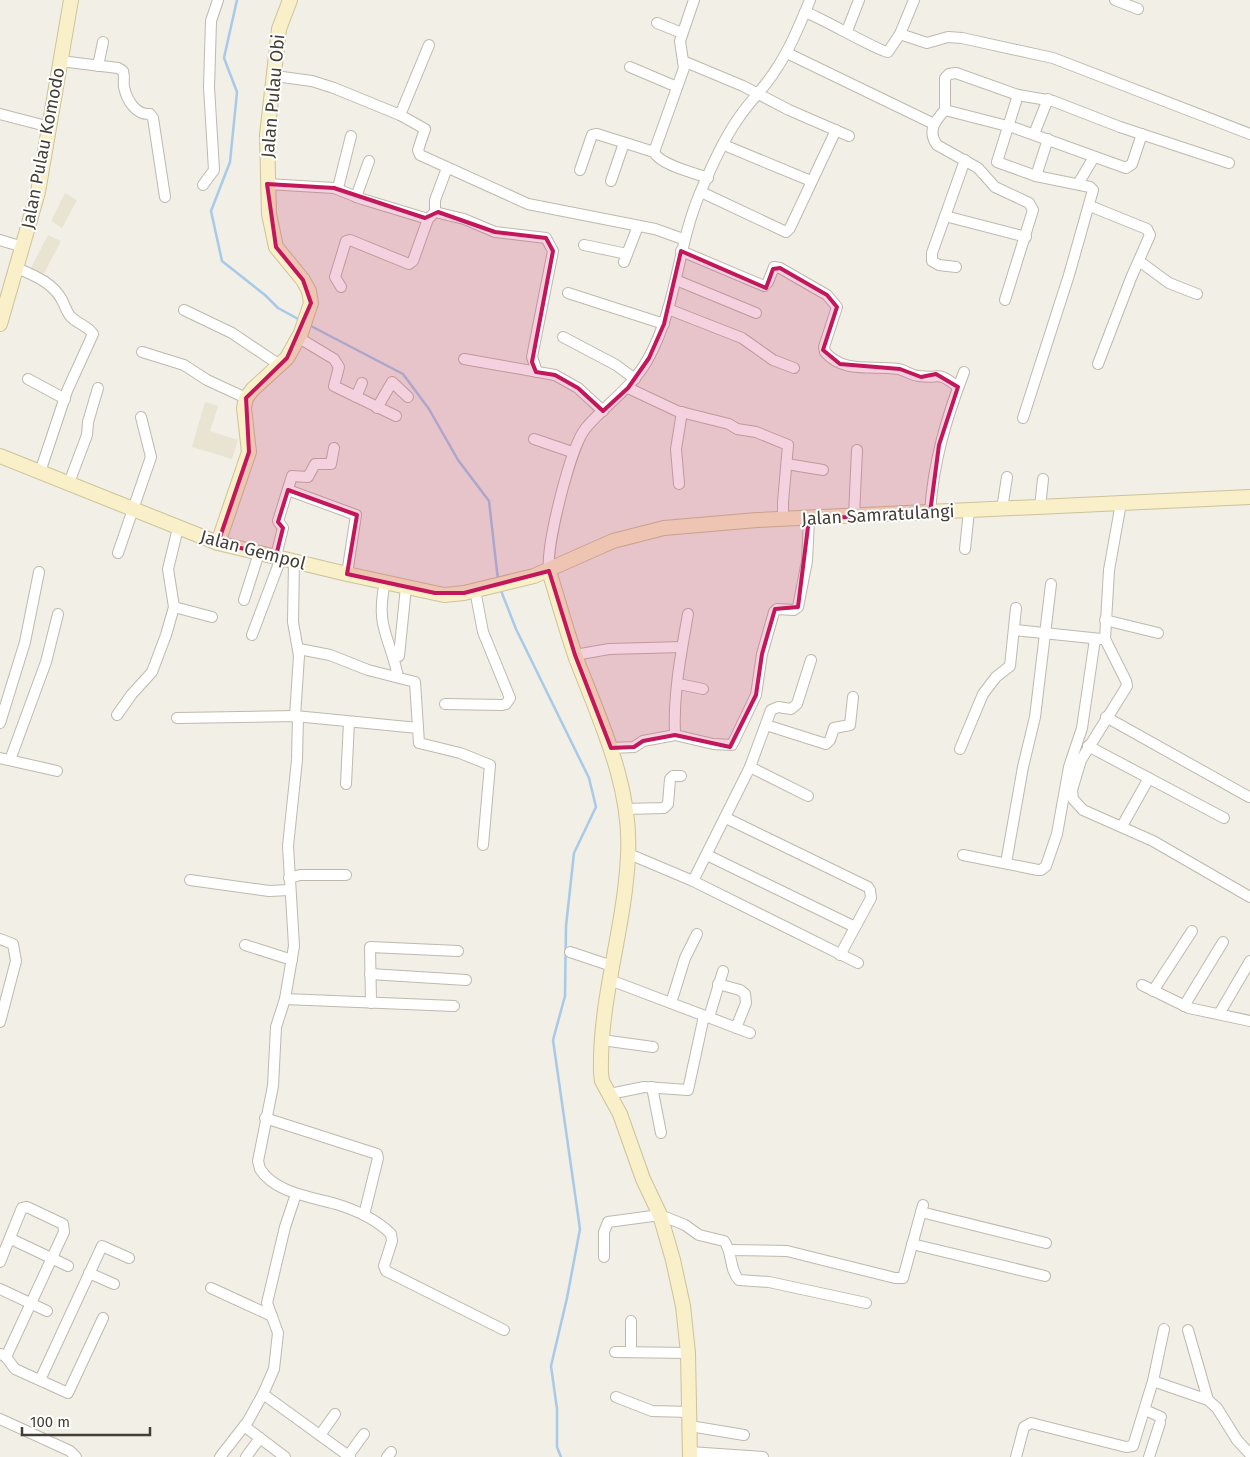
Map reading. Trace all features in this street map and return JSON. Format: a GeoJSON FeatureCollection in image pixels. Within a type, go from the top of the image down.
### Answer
{"type":"FeatureCollection","features":[{"type":"Feature","properties":{"kind":"street","name":"Jalan Pulau Komodo"},"geometry":{"type":"LineString","coordinates":[[0,324],[38,192],[71,0]]}},
{"type":"Feature","properties":{"kind":"street"},"geometry":{"type":"LineString","coordinates":[[203,185],[214,170],[209,87],[211,21],[218,0]]}},
{"type":"Feature","properties":{"kind":"street","name":"Jalan Pulau Obi"},"geometry":{"type":"LineString","coordinates":[[246,398],[253,389],[281,366],[300,335],[312,303],[309,291],[276,247],[269,214],[266,135],[275,76],[279,29],[290,0]]}},
{"type":"Feature","properties":{"kind":"street"},"geometry":{"type":"LineString","coordinates":[[654,152],[684,68],[680,41],[694,0]]}},
{"type":"Feature","properties":{"kind":"street"},"geometry":{"type":"LineString","coordinates":[[763,1457],[690,1454],[688,1353],[683,1306],[660,1215],[643,1179],[620,1114],[601,1073],[602,1040],[628,854],[626,809],[611,748],[575,655],[549,571],[551,538],[572,452],[580,436],[628,388],[649,358],[664,324],[684,240],[701,192],[738,118],[770,80],[786,53],[810,0]]}},
{"type":"Feature","properties":{"kind":"street"},"geometry":{"type":"LineString","coordinates":[[847,31],[859,0]]}},
{"type":"Feature","properties":{"kind":"street"},"geometry":{"type":"LineString","coordinates":[[805,12],[847,31],[883,52],[891,48],[900,34],[914,0]]}},
{"type":"Feature","properties":{"kind":"street"},"geometry":{"type":"LineString","coordinates":[[1115,0],[1138,9]]}},
{"type":"Feature","properties":{"kind":"street"},"geometry":{"type":"LineString","coordinates":[[657,23],[682,33]]}},
{"type":"Feature","properties":{"kind":"street"},"geometry":{"type":"LineString","coordinates":[[900,34],[927,43],[948,37],[962,38],[1053,58],[1250,134]]}},
{"type":"Feature","properties":{"kind":"street"},"geometry":{"type":"LineString","coordinates":[[98,66],[103,42]]}},
{"type":"Feature","properties":{"kind":"street"},"geometry":{"type":"LineString","coordinates":[[400,115],[428,45]]}},
{"type":"Feature","properties":{"kind":"street"},"geometry":{"type":"LineString","coordinates":[[786,53],[934,124]]}},
{"type":"Feature","properties":{"kind":"street"},"geometry":{"type":"LineString","coordinates":[[60,61],[121,69],[124,74],[124,89],[136,111],[141,114],[150,114],[153,118],[165,197]]}},
{"type":"Feature","properties":{"kind":"street"},"geometry":{"type":"LineString","coordinates":[[683,61],[849,136]]}},
{"type":"Feature","properties":{"kind":"street"},"geometry":{"type":"LineString","coordinates":[[630,67],[677,87]]}},
{"type":"Feature","properties":{"kind":"street"},"geometry":{"type":"LineString","coordinates":[[1006,300],[1032,219],[1032,206],[996,187],[983,172],[937,145],[932,132],[934,124],[945,110],[945,78],[952,72],[1018,94],[1048,99],[1142,134],[1229,163]]}},
{"type":"Feature","properties":{"kind":"street"},"geometry":{"type":"LineString","coordinates":[[275,76],[322,84],[400,115],[425,129],[418,150],[420,155],[528,204],[655,229],[684,240]]}},
{"type":"Feature","properties":{"kind":"street"},"geometry":{"type":"LineString","coordinates":[[983,172],[997,162],[1018,94]]}},
{"type":"Feature","properties":{"kind":"street"},"geometry":{"type":"LineString","coordinates":[[1034,134],[1048,99]]}},
{"type":"Feature","properties":{"kind":"street"},"geometry":{"type":"LineString","coordinates":[[945,110],[1034,134],[1128,168],[1132,164],[1142,134]]}},
{"type":"Feature","properties":{"kind":"street"},"geometry":{"type":"LineString","coordinates":[[0,114],[50,128]]}},
{"type":"Feature","properties":{"kind":"street"},"geometry":{"type":"LineString","coordinates":[[701,192],[786,232],[790,228],[836,130]]}},
{"type":"Feature","properties":{"kind":"street"},"geometry":{"type":"LineString","coordinates":[[580,170],[594,134],[654,152],[658,158],[666,162],[708,178]]}},
{"type":"Feature","properties":{"kind":"street"},"geometry":{"type":"LineString","coordinates":[[338,188],[351,136]]}},
{"type":"Feature","properties":{"kind":"street"},"geometry":{"type":"LineString","coordinates":[[1036,176],[1048,139]]}},
{"type":"Feature","properties":{"kind":"street"},"geometry":{"type":"LineString","coordinates":[[611,181],[624,143]]}},
{"type":"Feature","properties":{"kind":"street"},"geometry":{"type":"LineString","coordinates":[[724,145],[811,181]]}},
{"type":"Feature","properties":{"kind":"street"},"geometry":{"type":"LineString","coordinates":[[1078,184],[1094,157]]}},
{"type":"Feature","properties":{"kind":"street"},"geometry":{"type":"LineString","coordinates":[[956,267],[935,263],[932,257],[965,160]]}},
{"type":"Feature","properties":{"kind":"street"},"geometry":{"type":"LineString","coordinates":[[356,197],[369,161]]}},
{"type":"Feature","properties":{"kind":"street"},"geometry":{"type":"LineString","coordinates":[[997,162],[1001,166],[1036,176],[1078,184],[1092,189],[1090,206],[1023,418]]}},
{"type":"Feature","properties":{"kind":"street"},"geometry":{"type":"LineString","coordinates":[[341,288],[335,277],[346,241],[350,240],[409,264],[413,261],[432,215],[435,200],[447,168]]}},
{"type":"Feature","properties":{"kind":"street"},"geometry":{"type":"LineString","coordinates":[[267,184],[338,188],[356,197],[432,215],[464,219],[494,232],[546,238],[553,251],[532,357],[537,372]]}},
{"type":"Feature","properties":{"kind":"street"},"geometry":{"type":"LineString","coordinates":[[1090,206],[1148,230],[1150,235],[1098,364]]}},
{"type":"Feature","properties":{"kind":"street"},"geometry":{"type":"LineString","coordinates":[[945,216],[1026,236]]}},
{"type":"Feature","properties":{"kind":"street"},"geometry":{"type":"LineString","coordinates":[[584,245],[625,258],[638,226]]}},
{"type":"Feature","properties":{"kind":"street"},"geometry":{"type":"LineString","coordinates":[[0,240],[23,247]]}},
{"type":"Feature","properties":{"kind":"street"},"geometry":{"type":"LineString","coordinates":[[681,251],[764,286],[768,282],[774,267],[780,268],[827,294],[837,307],[824,347],[825,352],[840,364],[849,367],[900,369],[917,376],[942,376],[958,387]]}},
{"type":"Feature","properties":{"kind":"street"},"geometry":{"type":"LineString","coordinates":[[1139,261],[1169,283],[1197,294]]}},
{"type":"Feature","properties":{"kind":"street"},"geometry":{"type":"LineString","coordinates":[[17,268],[36,276],[51,286],[70,316],[88,328],[93,334],[64,398],[40,472]]}},
{"type":"Feature","properties":{"kind":"street"},"geometry":{"type":"LineString","coordinates":[[676,280],[756,314]]}},
{"type":"Feature","properties":{"kind":"street"},"geometry":{"type":"LineString","coordinates":[[568,293],[664,324]]}},
{"type":"Feature","properties":{"kind":"street"},"geometry":{"type":"LineString","coordinates":[[668,309],[742,338],[773,360],[794,368]]}},
{"type":"Feature","properties":{"kind":"street"},"geometry":{"type":"LineString","coordinates":[[184,310],[232,333],[281,366]]}},
{"type":"Feature","properties":{"kind":"street"},"geometry":{"type":"LineString","coordinates":[[300,335],[334,359],[339,367],[334,386],[396,416]]}},
{"type":"Feature","properties":{"kind":"street"},"geometry":{"type":"LineString","coordinates":[[563,337],[616,365],[635,378]]}},
{"type":"Feature","properties":{"kind":"street"},"geometry":{"type":"LineString","coordinates":[[142,352],[184,366],[207,380],[246,398],[244,408],[248,452],[218,542]]}},
{"type":"Feature","properties":{"kind":"street"},"geometry":{"type":"LineString","coordinates":[[464,360],[547,373],[566,380],[578,388],[603,411]]}},
{"type":"Feature","properties":{"kind":"street"},"geometry":{"type":"LineString","coordinates":[[930,513],[932,485],[939,445],[964,372]]}},
{"type":"Feature","properties":{"kind":"street"},"geometry":{"type":"LineString","coordinates":[[28,379],[64,398]]}},
{"type":"Feature","properties":{"kind":"street"},"geometry":{"type":"LineString","coordinates":[[356,397],[362,382]]}},
{"type":"Feature","properties":{"kind":"street"},"geometry":{"type":"LineString","coordinates":[[377,408],[392,382],[408,397]]}},
{"type":"Feature","properties":{"kind":"street"},"geometry":{"type":"LineString","coordinates":[[69,484],[87,436],[88,422],[98,388]]}},
{"type":"Feature","properties":{"kind":"street"},"geometry":{"type":"LineString","coordinates":[[628,388],[682,412],[729,424],[734,428],[756,432],[788,444],[783,520]]}},
{"type":"Feature","properties":{"kind":"street"},"geometry":{"type":"LineString","coordinates":[[679,484],[676,449],[682,412]]}},
{"type":"Feature","properties":{"kind":"street"},"geometry":{"type":"LineString","coordinates":[[118,553],[151,457],[141,417]]}},
{"type":"Feature","properties":{"kind":"street"},"geometry":{"type":"LineString","coordinates":[[534,439],[572,452]]}},
{"type":"Feature","properties":{"kind":"street"},"geometry":{"type":"LineString","coordinates":[[334,448],[331,464],[316,464],[308,477],[293,475],[278,521],[283,526],[283,558],[299,649],[297,760],[288,846],[294,924],[292,960],[285,999],[276,1027],[273,1086],[265,1118],[258,1161],[260,1169],[280,1185],[296,1194],[337,1204],[364,1215],[387,1230],[392,1237],[384,1266],[386,1271],[504,1330]]}},
{"type":"Feature","properties":{"kind":"street"},"geometry":{"type":"LineString","coordinates":[[854,516],[858,450]]}},
{"type":"Feature","properties":{"kind":"street","name":"Jalan Gempol"},"geometry":{"type":"LineString","coordinates":[[0,456],[178,528],[218,542],[259,553],[444,595],[516,580]]}},
{"type":"Feature","properties":{"kind":"street"},"geometry":{"type":"LineString","coordinates":[[787,464],[823,470]]}},
{"type":"Feature","properties":{"kind":"street"},"geometry":{"type":"LineString","coordinates":[[1002,509],[1007,477]]}},
{"type":"Feature","properties":{"kind":"street"},"geometry":{"type":"LineString","coordinates":[[1040,507],[1043,479]]}},
{"type":"Feature","properties":{"kind":"street"},"geometry":{"type":"LineString","coordinates":[[288,490],[356,515],[348,574]]}},
{"type":"Feature","properties":{"kind":"street","name":"Jalan Samratulangi"},"geometry":{"type":"LineString","coordinates":[[516,580],[549,571],[603,544],[633,534],[664,528],[718,523],[1250,497]]}},
{"type":"Feature","properties":{"kind":"street"},"geometry":{"type":"LineString","coordinates":[[963,855],[1006,862],[1038,870],[1042,870],[1046,866],[1057,834],[1069,767],[1082,728],[1105,620],[1109,570],[1121,503]]}},
{"type":"Feature","properties":{"kind":"street"},"geometry":{"type":"LineString","coordinates":[[965,549],[969,511]]}},
{"type":"Feature","properties":{"kind":"street"},"geometry":{"type":"LineString","coordinates":[[611,748],[634,747],[644,741],[676,735],[727,747],[733,743],[756,695],[762,654],[774,610],[794,610],[798,607],[807,561],[809,519]]}},
{"type":"Feature","properties":{"kind":"street"},"geometry":{"type":"LineString","coordinates":[[117,715],[132,694],[149,677],[155,667],[174,607],[168,568],[178,528]]}},
{"type":"Feature","properties":{"kind":"street"},"geometry":{"type":"LineString","coordinates":[[244,600],[259,553]]}},
{"type":"Feature","properties":{"kind":"street"},"geometry":{"type":"LineString","coordinates":[[252,635],[283,558]]}},
{"type":"Feature","properties":{"kind":"street"},"geometry":{"type":"LineString","coordinates":[[0,724],[25,642],[40,572]]}},
{"type":"Feature","properties":{"kind":"street"},"geometry":{"type":"LineString","coordinates":[[385,582],[380,604],[381,618],[398,677]]}},
{"type":"Feature","properties":{"kind":"street"},"geometry":{"type":"LineString","coordinates":[[1006,862],[1023,767],[1035,717],[1051,584]]}},
{"type":"Feature","properties":{"kind":"street"},"geometry":{"type":"LineString","coordinates":[[400,656],[406,587]]}},
{"type":"Feature","properties":{"kind":"street"},"geometry":{"type":"LineString","coordinates":[[445,704],[502,705],[506,704],[510,698],[483,632],[475,590]]}},
{"type":"Feature","properties":{"kind":"street"},"geometry":{"type":"LineString","coordinates":[[174,607],[212,617]]}},
{"type":"Feature","properties":{"kind":"street"},"geometry":{"type":"LineString","coordinates":[[960,749],[983,694],[996,677],[1010,666],[1016,608]]}},
{"type":"Feature","properties":{"kind":"street"},"geometry":{"type":"LineString","coordinates":[[57,771],[5,759],[46,662],[58,614]]}},
{"type":"Feature","properties":{"kind":"street"},"geometry":{"type":"LineString","coordinates":[[676,735],[674,717],[682,647],[688,614]]}},
{"type":"Feature","properties":{"kind":"street"},"geometry":{"type":"LineString","coordinates":[[1105,620],[1158,633]]}},
{"type":"Feature","properties":{"kind":"street"},"geometry":{"type":"LineString","coordinates":[[1015,630],[1100,639]]}},
{"type":"Feature","properties":{"kind":"street"},"geometry":{"type":"LineString","coordinates":[[1100,639],[1126,682],[1126,686],[1081,760],[1072,790],[1074,804],[1083,810],[1122,826],[1189,861],[1250,897]]}},
{"type":"Feature","properties":{"kind":"street"},"geometry":{"type":"LineString","coordinates":[[575,655],[609,649],[682,647]]}},
{"type":"Feature","properties":{"kind":"street"},"geometry":{"type":"LineString","coordinates":[[299,649],[330,655],[368,670],[415,682],[418,740],[421,744],[460,753],[490,765],[483,845]]}},
{"type":"Feature","properties":{"kind":"street"},"geometry":{"type":"LineString","coordinates":[[692,881],[726,818],[775,708],[791,709],[797,704],[812,660]]}},
{"type":"Feature","properties":{"kind":"street"},"geometry":{"type":"LineString","coordinates":[[678,684],[703,689]]}},
{"type":"Feature","properties":{"kind":"street"},"geometry":{"type":"LineString","coordinates":[[766,725],[826,744],[830,740],[834,728],[850,725],[853,697]]}},
{"type":"Feature","properties":{"kind":"street"},"geometry":{"type":"LineString","coordinates":[[177,718],[297,716],[418,728]]}},
{"type":"Feature","properties":{"kind":"street"},"geometry":{"type":"LineString","coordinates":[[1106,718],[1249,797]]}},
{"type":"Feature","properties":{"kind":"street"},"geometry":{"type":"LineString","coordinates":[[346,784],[349,722]]}},
{"type":"Feature","properties":{"kind":"street"},"geometry":{"type":"LineString","coordinates":[[1088,746],[1224,818]]}},
{"type":"Feature","properties":{"kind":"street"},"geometry":{"type":"LineString","coordinates":[[750,766],[808,796]]}},
{"type":"Feature","properties":{"kind":"street"},"geometry":{"type":"LineString","coordinates":[[626,809],[664,808],[668,804],[670,779],[673,776],[681,776]]}},
{"type":"Feature","properties":{"kind":"street"},"geometry":{"type":"LineString","coordinates":[[1122,826],[1149,778]]}},
{"type":"Feature","properties":{"kind":"street"},"geometry":{"type":"LineString","coordinates":[[726,818],[868,887],[871,898],[840,955]]}},
{"type":"Feature","properties":{"kind":"street"},"geometry":{"type":"LineString","coordinates":[[628,854],[692,881],[858,963]]}},
{"type":"Feature","properties":{"kind":"street"},"geometry":{"type":"LineString","coordinates":[[707,855],[855,927]]}},
{"type":"Feature","properties":{"kind":"street"},"geometry":{"type":"LineString","coordinates":[[289,878],[300,875],[346,875]]}},
{"type":"Feature","properties":{"kind":"street"},"geometry":{"type":"LineString","coordinates":[[190,880],[270,891],[290,890]]}},
{"type":"Feature","properties":{"kind":"street"},"geometry":{"type":"LineString","coordinates":[[1154,991],[1192,931]]}},
{"type":"Feature","properties":{"kind":"street"},"geometry":{"type":"LineString","coordinates":[[671,1003],[685,958],[697,934]]}},
{"type":"Feature","properties":{"kind":"street"},"geometry":{"type":"LineString","coordinates":[[0,939],[13,944],[17,955],[5,988],[0,1022]]}},
{"type":"Feature","properties":{"kind":"street"},"geometry":{"type":"LineString","coordinates":[[1184,1006],[1223,942]]}},
{"type":"Feature","properties":{"kind":"street"},"geometry":{"type":"LineString","coordinates":[[244,945],[292,960]]}},
{"type":"Feature","properties":{"kind":"street"},"geometry":{"type":"LineString","coordinates":[[371,1003],[370,946],[458,951]]}},
{"type":"Feature","properties":{"kind":"street"},"geometry":{"type":"LineString","coordinates":[[570,952],[671,1003],[750,1033]]}},
{"type":"Feature","properties":{"kind":"street"},"geometry":{"type":"LineString","coordinates":[[1219,1014],[1250,961]]}},
{"type":"Feature","properties":{"kind":"street"},"geometry":{"type":"LineString","coordinates":[[610,1094],[652,1087],[686,1091],[689,1088],[707,1016],[723,971]]}},
{"type":"Feature","properties":{"kind":"street"},"geometry":{"type":"LineString","coordinates":[[370,974],[466,980]]}},
{"type":"Feature","properties":{"kind":"street"},"geometry":{"type":"LineString","coordinates":[[718,984],[740,990],[745,994],[746,1003],[736,1028]]}},
{"type":"Feature","properties":{"kind":"street"},"geometry":{"type":"LineString","coordinates":[[1142,985],[1184,1006],[1250,1021]]}},
{"type":"Feature","properties":{"kind":"street"},"geometry":{"type":"LineString","coordinates":[[285,999],[454,1006]]}},
{"type":"Feature","properties":{"kind":"street"},"geometry":{"type":"LineString","coordinates":[[602,1040],[653,1047]]}},
{"type":"Feature","properties":{"kind":"street"},"geometry":{"type":"LineString","coordinates":[[652,1087],[660,1133]]}},
{"type":"Feature","properties":{"kind":"street"},"geometry":{"type":"LineString","coordinates":[[265,1118],[377,1154],[378,1158],[364,1215]]}},
{"type":"Feature","properties":{"kind":"street"},"geometry":{"type":"LineString","coordinates":[[220,1457],[244,1426],[263,1394],[275,1360],[278,1333],[267,1304],[285,1227],[296,1194]]}},
{"type":"Feature","properties":{"kind":"street"},"geometry":{"type":"LineString","coordinates":[[0,1262],[11,1239],[22,1208],[27,1207],[61,1222],[65,1228],[3,1355],[16,1369],[68,1393],[103,1318]]}},
{"type":"Feature","properties":{"kind":"street"},"geometry":{"type":"LineString","coordinates":[[729,1250],[787,1251],[895,1278],[903,1278],[922,1209],[1046,1243]]}},
{"type":"Feature","properties":{"kind":"street"},"geometry":{"type":"LineString","coordinates":[[604,1257],[605,1228],[608,1222],[660,1215],[685,1225],[699,1235],[724,1241],[729,1250],[735,1275],[739,1280],[769,1282],[866,1303]]}},
{"type":"Feature","properties":{"kind":"street"},"geometry":{"type":"LineString","coordinates":[[11,1239],[68,1266]]}},
{"type":"Feature","properties":{"kind":"street"},"geometry":{"type":"LineString","coordinates":[[912,1244],[1046,1276]]}},
{"type":"Feature","properties":{"kind":"street"},"geometry":{"type":"LineString","coordinates":[[40,1380],[102,1246],[129,1258]]}},
{"type":"Feature","properties":{"kind":"street"},"geometry":{"type":"LineString","coordinates":[[89,1272],[114,1284]]}},
{"type":"Feature","properties":{"kind":"street"},"geometry":{"type":"LineString","coordinates":[[211,1288],[272,1316]]}},
{"type":"Feature","properties":{"kind":"street"},"geometry":{"type":"LineString","coordinates":[[0,1289],[47,1311]]}},
{"type":"Feature","properties":{"kind":"street"},"geometry":{"type":"LineString","coordinates":[[632,1320],[632,1351]]}},
{"type":"Feature","properties":{"kind":"street"},"geometry":{"type":"LineString","coordinates":[[1016,1457],[1024,1427],[1031,1423],[1130,1448],[1135,1444],[1153,1381],[1164,1329]]}},
{"type":"Feature","properties":{"kind":"street"},"geometry":{"type":"LineString","coordinates":[[1188,1330],[1208,1400]]}},
{"type":"Feature","properties":{"kind":"street"},"geometry":{"type":"LineString","coordinates":[[615,1352],[688,1353]]}},
{"type":"Feature","properties":{"kind":"street"},"geometry":{"type":"LineString","coordinates":[[1153,1381],[1208,1400],[1217,1408],[1236,1440],[1250,1454]]}},
{"type":"Feature","properties":{"kind":"street"},"geometry":{"type":"LineString","coordinates":[[263,1394],[349,1456],[364,1434]]}},
{"type":"Feature","properties":{"kind":"street"},"geometry":{"type":"LineString","coordinates":[[616,1397],[652,1411],[690,1419],[744,1435]]}},
{"type":"Feature","properties":{"kind":"street"},"geometry":{"type":"LineString","coordinates":[[1145,1410],[1161,1420],[1149,1457]]}},
{"type":"Feature","properties":{"kind":"street"},"geometry":{"type":"LineString","coordinates":[[320,1435],[335,1414]]}},
{"type":"Feature","properties":{"kind":"street"},"geometry":{"type":"LineString","coordinates":[[0,1419],[70,1451],[76,1457]]}},
{"type":"Feature","properties":{"kind":"street"},"geometry":{"type":"LineString","coordinates":[[244,1426],[285,1457]]}},
{"type":"Feature","properties":{"kind":"street"},"geometry":{"type":"LineString","coordinates":[[246,1457],[260,1438]]}},
{"type":"Feature","properties":{"kind":"highlighted area"},"geometry":{"type":"Polygon","coordinates":[[[267,184],[334,188],[425,218],[438,212],[495,232],[546,238],[553,251],[532,362],[536,372],[555,375],[578,388],[603,411],[628,388],[649,358],[664,324],[681,251],[766,288],[773,269],[780,268],[827,295],[837,307],[823,350],[840,364],[900,369],[921,377],[936,374],[958,387],[939,445],[930,513],[809,519],[798,607],[775,609],[762,654],[756,695],[730,747],[675,735],[643,741],[634,747],[611,748],[575,655],[549,571],[464,593],[435,593],[347,574],[357,515],[288,490],[278,522],[283,528],[276,556],[218,543],[249,452],[246,398],[287,358],[311,303],[303,280],[276,247],[267,184]]]}},
{"type":"Feature","properties":{"kind":"shaded area"},"geometry":{"type":"Polygon","coordinates":[[[65,193],[77,200],[62,228],[51,221],[65,193]]]}},
{"type":"Feature","properties":{"kind":"shaded area"},"geometry":{"type":"Polygon","coordinates":[[[48,235],[61,241],[42,277],[30,270],[48,235]]]}},
{"type":"Feature","properties":{"kind":"shaded area"},"geometry":{"type":"Polygon","coordinates":[[[205,402],[218,406],[210,431],[238,440],[232,459],[192,447],[205,402]]]}},
{"type":"Feature","properties":{"kind":"waterway"},"geometry":{"type":"LineString","coordinates":[[237,0],[224,58],[237,92],[230,162],[211,211],[222,261],[265,295],[278,308],[300,320]]}},
{"type":"Feature","properties":{"kind":"waterway"},"geometry":{"type":"LineString","coordinates":[[309,325],[403,374],[429,409],[458,460],[489,501],[498,580]]}},
{"type":"Feature","properties":{"kind":"waterway"},"geometry":{"type":"LineString","coordinates":[[500,588],[516,629],[589,778],[596,807],[574,853],[566,926],[565,996],[553,1040],[580,1229],[567,1298],[551,1366],[557,1409],[557,1447],[561,1457]]}}]}
